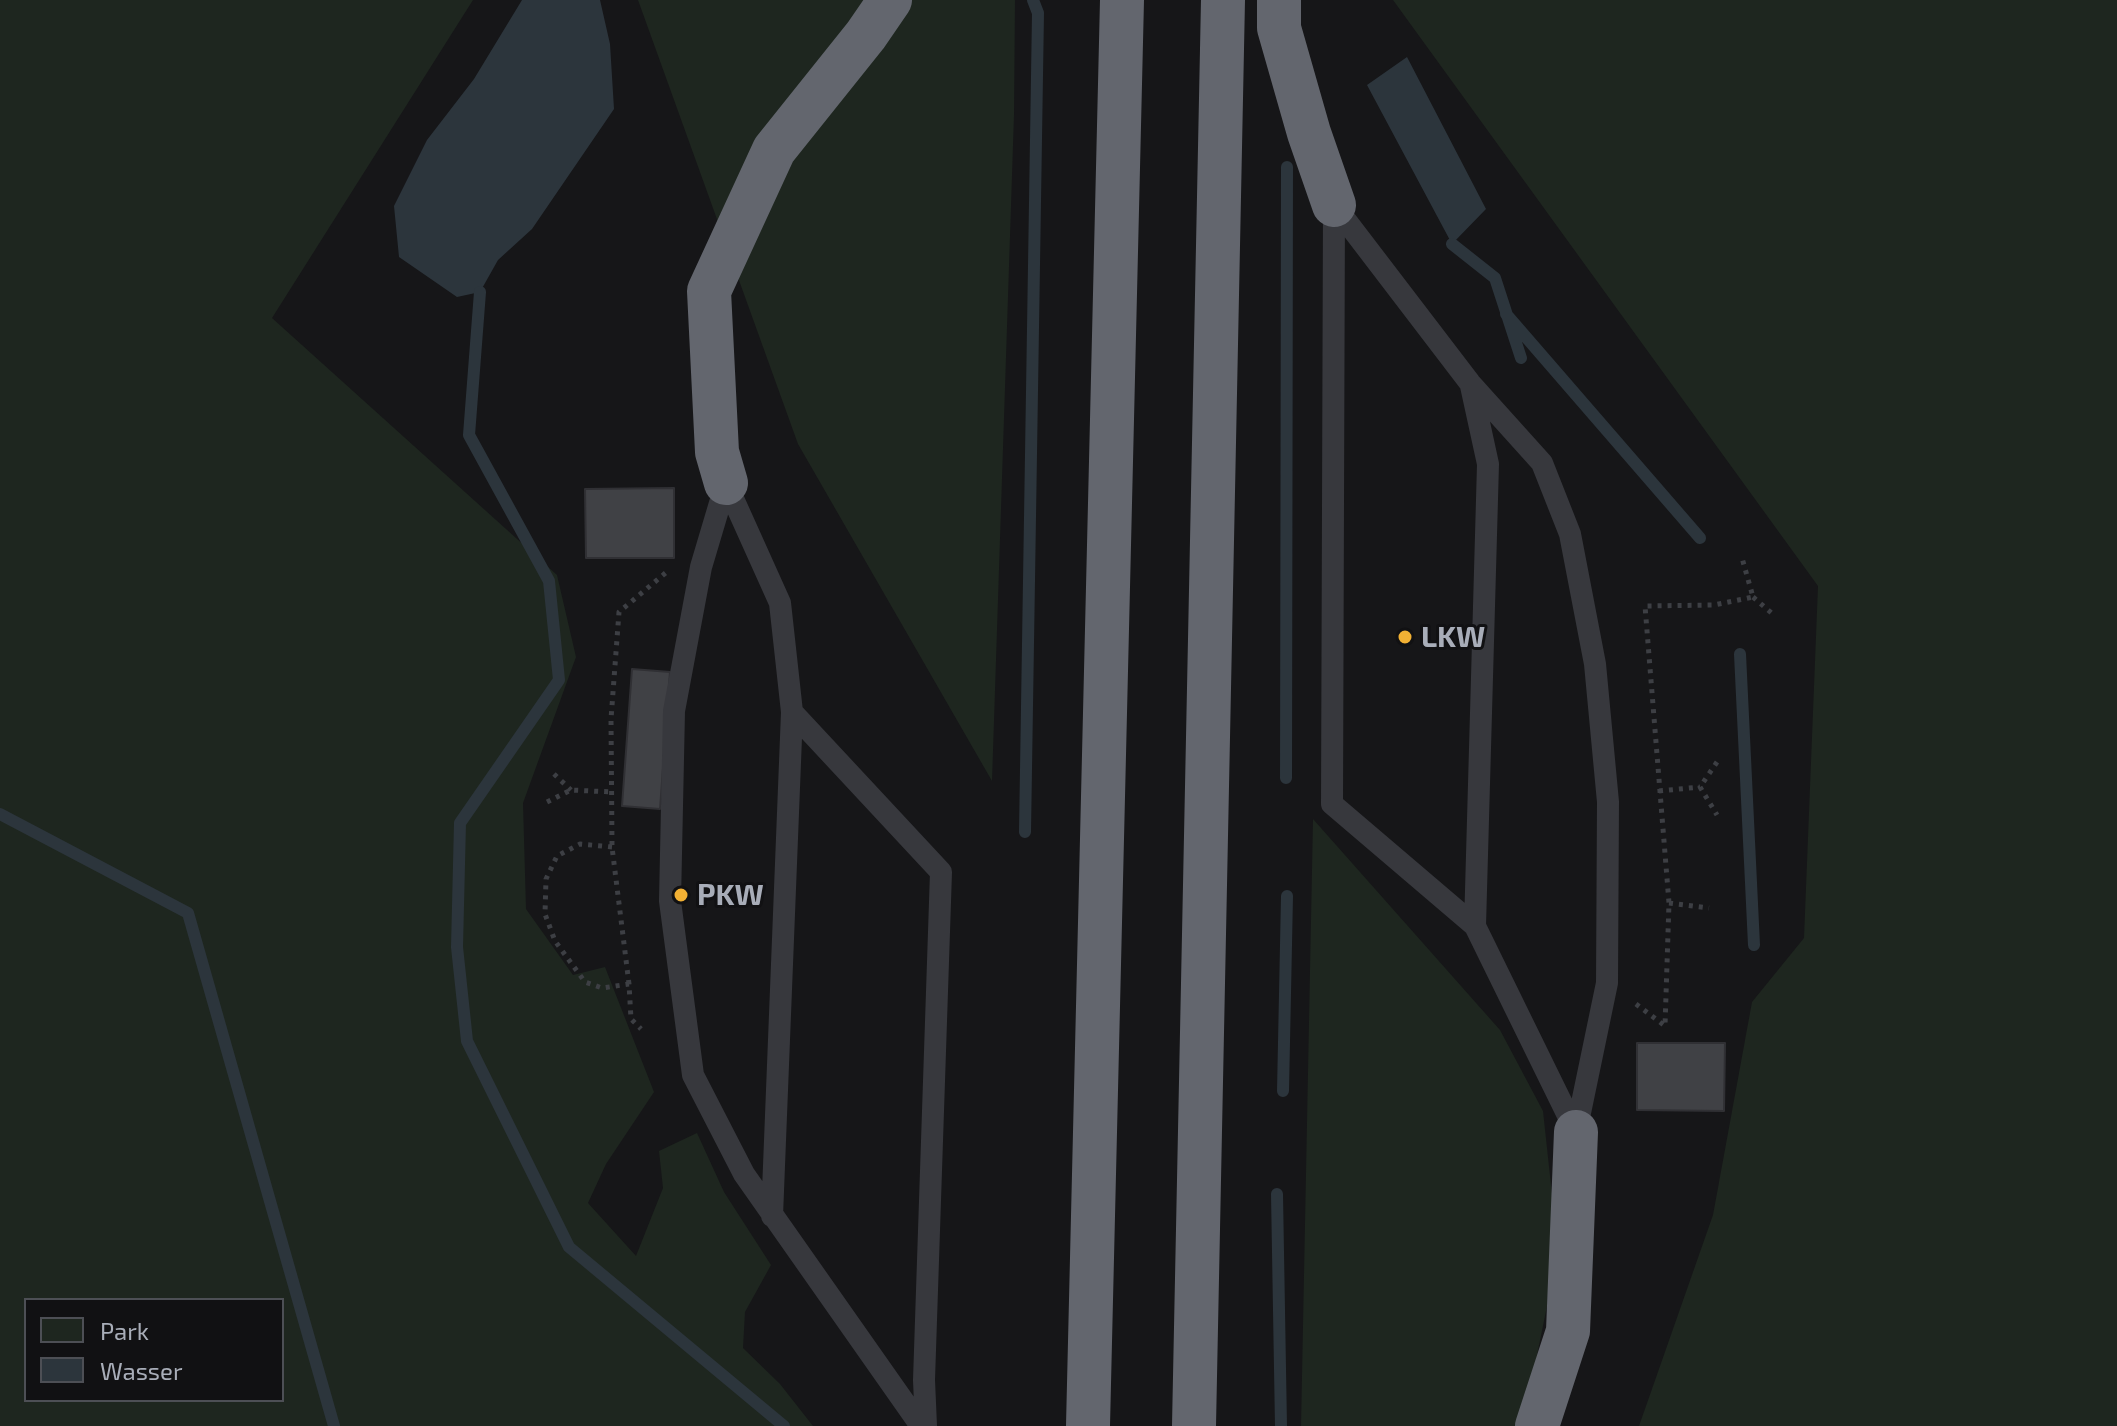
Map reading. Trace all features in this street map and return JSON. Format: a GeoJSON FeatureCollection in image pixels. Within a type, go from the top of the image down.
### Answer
{"type":"FeatureCollection","features":[{"type":"Feature","properties":{"kind":"highway"},"geometry":{"type":"LineString","coordinates":[[726,483],[717,452],[709,291],[774,150],[866,35],[890,0]]}},
{"type":"Feature","properties":{"kind":"highway"},"geometry":{"type":"LineString","coordinates":[[1088,1426],[1122,0]]}},
{"type":"Feature","properties":{"kind":"highway"},"geometry":{"type":"LineString","coordinates":[[1194,1426],[1223,0]]}},
{"type":"Feature","properties":{"kind":"highway"},"geometry":{"type":"LineString","coordinates":[[1279,0],[1279,28],[1309,133],[1334,205]]}},
{"type":"Feature","properties":{"kind":"highway"},"geometry":{"type":"LineString","coordinates":[[1537,1426],[1568,1331],[1576,1132]]}},
{"type":"Feature","properties":{"kind":"lane"},"geometry":{"type":"LineString","coordinates":[[1334,205],[1470,383],[1542,463],[1570,534],[1595,664],[1608,802],[1607,983],[1576,1132]]}},
{"type":"Feature","properties":{"kind":"lane"},"geometry":{"type":"LineString","coordinates":[[1334,205],[1332,804],[1475,926],[1576,1132]]}},
{"type":"Feature","properties":{"kind":"lane"},"geometry":{"type":"LineString","coordinates":[[1470,383],[1488,464],[1475,926]]}},
{"type":"Feature","properties":{"kind":"lane"},"geometry":{"type":"LineString","coordinates":[[726,483],[703,559],[674,711],[670,901],[693,1075],[744,1174],[923,1426]]}},
{"type":"Feature","properties":{"kind":"lane"},"geometry":{"type":"LineString","coordinates":[[726,483],[780,603],[792,712],[772,1216]]}},
{"type":"Feature","properties":{"kind":"lane"},"geometry":{"type":"LineString","coordinates":[[792,712],[941,872],[923,1426]]}},
{"type":"Feature","properties":{"kind":"path"},"geometry":{"type":"LineString","coordinates":[[641,1029],[631,1019],[612,847],[611,719],[619,612],[688,553],[703,559]]}},
{"type":"Feature","properties":{"kind":"path"},"geometry":{"type":"LineString","coordinates":[[1742,558],[1753,597],[1775,616]]}},
{"type":"Feature","properties":{"kind":"path"},"geometry":{"type":"LineString","coordinates":[[1607,983],[1665,1026],[1669,903],[1645,606],[1714,605],[1753,597]]}},
{"type":"Feature","properties":{"kind":"path"},"geometry":{"type":"LineString","coordinates":[[1700,787],[1717,762]]}},
{"type":"Feature","properties":{"kind":"path"},"geometry":{"type":"LineString","coordinates":[[554,774],[571,790]]}},
{"type":"Feature","properties":{"kind":"path"},"geometry":{"type":"LineString","coordinates":[[1659,791],[1700,787]]}},
{"type":"Feature","properties":{"kind":"path"},"geometry":{"type":"LineString","coordinates":[[1700,787],[1717,815]]}},
{"type":"Feature","properties":{"kind":"path"},"geometry":{"type":"LineString","coordinates":[[547,802],[571,790],[612,792]]}},
{"type":"Feature","properties":{"kind":"path"},"geometry":{"type":"LineString","coordinates":[[612,847],[580,844],[557,856],[546,879],[545,914],[555,941],[585,982],[602,988],[629,984]]}},
{"type":"Feature","properties":{"kind":"path"},"geometry":{"type":"LineString","coordinates":[[1669,903],[1709,908]]}},
{"type":"Feature","properties":{"kind":"green space"},"geometry":{"type":"Polygon","coordinates":[[[0,0],[473,0],[272,318],[557,575],[576,657],[523,803],[526,909],[573,975],[605,967],[654,1092],[606,1164],[588,1203],[636,1256],[663,1188],[659,1151],[697,1133],[724,1192],[771,1265],[745,1312],[743,1348],[780,1384],[813,1426],[0,1426],[0,0]]]}},
{"type":"Feature","properties":{"kind":"green space"},"geometry":{"type":"Polygon","coordinates":[[[638,0],[1015,0],[992,781],[798,444],[638,0]]]}},
{"type":"Feature","properties":{"kind":"green space"},"geometry":{"type":"Polygon","coordinates":[[[1393,0],[2117,0],[2117,1426],[1639,1426],[1713,1215],[1752,1002],[1804,938],[1818,586],[1393,0]]]}},
{"type":"Feature","properties":{"kind":"green space"},"geometry":{"type":"Polygon","coordinates":[[[1313,819],[1500,1030],[1543,1111],[1555,1222],[1547,1306],[1518,1426],[1301,1426],[1313,819]]]}},
{"type":"Feature","properties":{"kind":"water"},"geometry":{"type":"Polygon","coordinates":[[[522,0],[600,0],[610,44],[614,109],[532,229],[498,260],[480,292],[457,297],[399,257],[394,206],[427,140],[474,79],[522,0]]]}},
{"type":"Feature","properties":{"kind":"water"},"geometry":{"type":"Polygon","coordinates":[[[1407,57],[1486,209],[1452,244],[1367,85],[1407,57]]]}},
{"type":"Feature","properties":{"kind":"building"},"geometry":{"type":"Polygon","coordinates":[[[674,488],[674,558],[586,558],[585,489],[674,488]]]}},
{"type":"Feature","properties":{"kind":"building"},"geometry":{"type":"Polygon","coordinates":[[[632,669],[670,672],[660,809],[622,806],[632,669]]]}},
{"type":"Feature","properties":{"kind":"building"},"geometry":{"type":"Polygon","coordinates":[[[1637,1043],[1725,1043],[1724,1111],[1637,1110],[1637,1043]]]}},
{"type":"Feature","properties":{"kind":"waterway"},"geometry":{"type":"LineString","coordinates":[[1025,832],[1038,13],[1033,0]]}},
{"type":"Feature","properties":{"kind":"waterway"},"geometry":{"type":"LineString","coordinates":[[1286,778],[1287,167]]}},
{"type":"Feature","properties":{"kind":"waterway"},"geometry":{"type":"LineString","coordinates":[[1452,244],[1495,278],[1521,358]]}},
{"type":"Feature","properties":{"kind":"waterway"},"geometry":{"type":"LineString","coordinates":[[480,292],[469,435],[549,581],[559,680],[460,823],[457,947],[467,1041],[569,1247],[784,1426]]}},
{"type":"Feature","properties":{"kind":"waterway"},"geometry":{"type":"LineString","coordinates":[[1506,314],[1700,538]]}},
{"type":"Feature","properties":{"kind":"waterway"},"geometry":{"type":"LineString","coordinates":[[1740,654],[1754,945]]}},
{"type":"Feature","properties":{"kind":"waterway"},"geometry":{"type":"LineString","coordinates":[[0,814],[188,913],[334,1426]]}},
{"type":"Feature","properties":{"kind":"waterway"},"geometry":{"type":"LineString","coordinates":[[1283,1091],[1287,896]]}},
{"type":"Feature","properties":{"kind":"waterway"},"geometry":{"type":"LineString","coordinates":[[1277,1194],[1281,1426]]}},
{"type":"Feature","properties":{"kind":"place","name":"LKW"},"geometry":{"type":"Point","coordinates":[1405,637]}},
{"type":"Feature","properties":{"kind":"place","name":"PKW"},"geometry":{"type":"Point","coordinates":[681,895]}}]}
